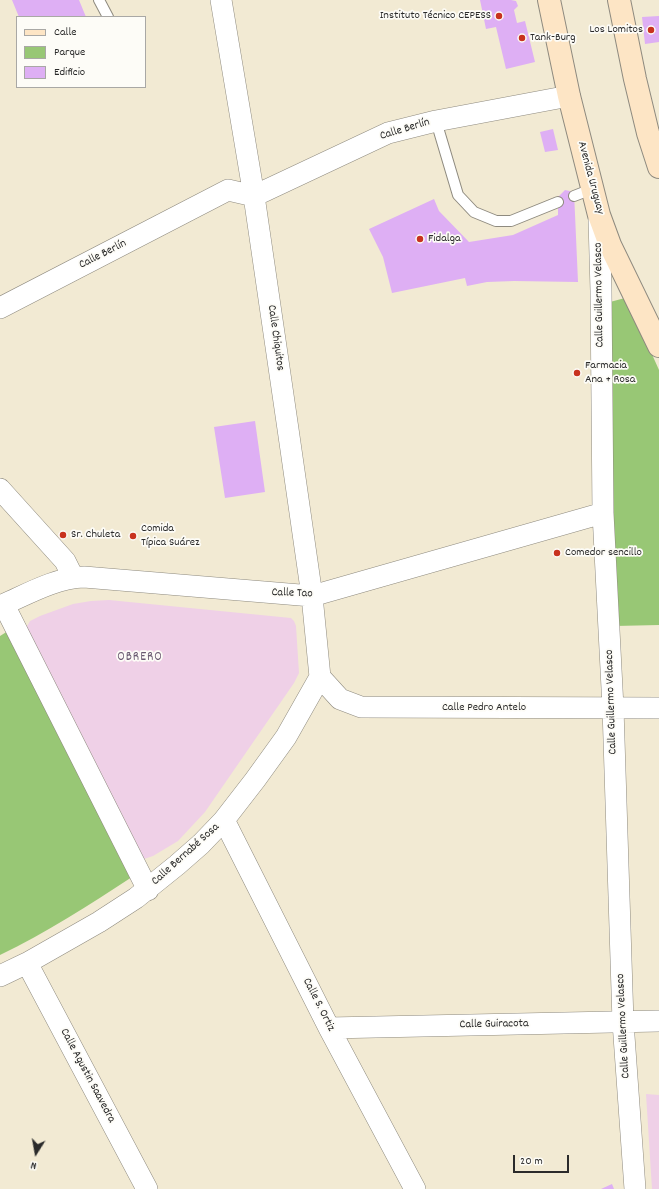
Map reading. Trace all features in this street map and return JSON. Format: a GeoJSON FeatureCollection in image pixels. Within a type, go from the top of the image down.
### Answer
{"type":"FeatureCollection","features":[{"type":"Feature","properties":{"kind":"main road","name":"Avenida Uruguay"},"geometry":{"type":"LineString","coordinates":[[550,0],[569,96],[583,192],[599,215],[616,259],[659,346]]}},
{"type":"Feature","properties":{"kind":"main road"},"geometry":{"type":"LineString","coordinates":[[619,0],[635,79],[648,133],[659,167]]}},
{"type":"Feature","properties":{"kind":"street","name":"Calle Chiquitos"},"geometry":{"type":"LineString","coordinates":[[221,0],[254,196],[312,596],[320,677]]}},
{"type":"Feature","properties":{"kind":"street","name":"Calle Berlín"},"geometry":{"type":"LineString","coordinates":[[254,196],[388,133],[436,121],[569,96]]}},
{"type":"Feature","properties":{"kind":"street","name":"Calle Berlín"},"geometry":{"type":"LineString","coordinates":[[0,308],[228,190],[241,181],[248,167]]}},
{"type":"Feature","properties":{"kind":"street"},"geometry":{"type":"LineString","coordinates":[[228,190],[254,196]]}},
{"type":"Feature","properties":{"kind":"street","name":"Calle Guillermo Velasco"},"geometry":{"type":"LineString","coordinates":[[599,215],[603,514],[613,708],[623,1022],[635,1189]]}},
{"type":"Feature","properties":{"kind":"street"},"geometry":{"type":"LineString","coordinates":[[0,489],[65,561],[73,577]]}},
{"type":"Feature","properties":{"kind":"street","name":"Calle Tao"},"geometry":{"type":"LineString","coordinates":[[2,605],[55,582],[73,577],[312,596],[603,514]]}},
{"type":"Feature","properties":{"kind":"street"},"geometry":{"type":"LineString","coordinates":[[2,605],[148,890]]}},
{"type":"Feature","properties":{"kind":"street","name":"Calle Pedro Antelo"},"geometry":{"type":"LineString","coordinates":[[320,677],[340,699],[361,707],[659,708]]}},
{"type":"Feature","properties":{"kind":"street","name":"Calle Bernabé Sosa"},"geometry":{"type":"LineString","coordinates":[[0,976],[27,963],[99,922],[148,890],[201,844],[224,820],[286,737],[320,677]]}},
{"type":"Feature","properties":{"kind":"street","name":"Calle S. Ortiz"},"geometry":{"type":"LineString","coordinates":[[224,820],[329,1028],[415,1189]]}},
{"type":"Feature","properties":{"kind":"street","name":"Calle Agustin Saavedra"},"geometry":{"type":"LineString","coordinates":[[27,963],[147,1189]]}},
{"type":"Feature","properties":{"kind":"street","name":"Calle Guiracota"},"geometry":{"type":"LineString","coordinates":[[329,1028],[659,1021]]}},
{"type":"Feature","properties":{"kind":"lane"},"geometry":{"type":"LineString","coordinates":[[99,0],[107,16]]}},
{"type":"Feature","properties":{"kind":"lane"},"geometry":{"type":"LineString","coordinates":[[436,121],[458,195],[474,212],[496,221],[512,221],[558,202]]}},
{"type":"Feature","properties":{"kind":"shaded area"},"geometry":{"type":"Polygon","coordinates":[[[109,600],[291,618],[296,626],[299,673],[294,683],[205,812],[178,841],[153,856],[144,859],[26,628],[30,621],[73,604],[109,600]]]}},
{"type":"Feature","properties":{"kind":"shaded area"},"geometry":{"type":"Polygon","coordinates":[[[646,1094],[659,1095],[659,1189],[652,1189],[646,1094]]]}},
{"type":"Feature","properties":{"kind":"green space"},"geometry":{"type":"Polygon","coordinates":[[[625,298],[633,312],[659,370],[659,625],[615,626],[610,302],[625,298]]]}},
{"type":"Feature","properties":{"kind":"green space"},"geometry":{"type":"Polygon","coordinates":[[[8,631],[132,877],[51,928],[0,955],[0,636],[8,631]]]}},
{"type":"Feature","properties":{"kind":"building"},"geometry":{"type":"Polygon","coordinates":[[[12,0],[79,0],[86,16],[19,16],[12,0]]]}},
{"type":"Feature","properties":{"kind":"building"},"geometry":{"type":"Polygon","coordinates":[[[480,0],[516,1],[518,6],[514,10],[517,23],[525,21],[535,62],[506,69],[496,27],[486,29],[480,0]]]}},
{"type":"Feature","properties":{"kind":"building","name":"Los Lomitos"},"geometry":{"type":"Polygon","coordinates":[[[659,16],[659,42],[645,44],[642,17],[659,16]]]}},
{"type":"Feature","properties":{"kind":"building"},"geometry":{"type":"Polygon","coordinates":[[[553,129],[558,150],[545,152],[540,132],[553,129]]]}},
{"type":"Feature","properties":{"kind":"building","name":"Fidalga"},"geometry":{"type":"Polygon","coordinates":[[[565,190],[574,192],[578,282],[514,281],[487,282],[467,286],[465,278],[392,293],[383,257],[369,229],[434,199],[439,211],[469,242],[513,235],[558,215],[558,197],[565,190]]]}},
{"type":"Feature","properties":{"kind":"building"},"geometry":{"type":"Polygon","coordinates":[[[255,421],[265,492],[225,498],[214,427],[255,421]]]}},
{"type":"Feature","properties":{"kind":"building"},"geometry":{"type":"Polygon","coordinates":[[[612,1184],[614,1189],[601,1189],[612,1184]]]}},
{"type":"Feature","properties":{"kind":"place","name":"Instituto Técnico CEPESS"},"geometry":{"type":"Point","coordinates":[499,16]}},
{"type":"Feature","properties":{"kind":"place","name":"Los Lomitos"},"geometry":{"type":"Point","coordinates":[651,30]}},
{"type":"Feature","properties":{"kind":"place","name":"Tank-Burg"},"geometry":{"type":"Point","coordinates":[522,38]}},
{"type":"Feature","properties":{"kind":"place","name":"Fidalga"},"geometry":{"type":"Point","coordinates":[420,239]}},
{"type":"Feature","properties":{"kind":"place","name":"Farmacia Ana + Rosa"},"geometry":{"type":"Point","coordinates":[577,373]}},
{"type":"Feature","properties":{"kind":"place","name":"Sr. Chuleta"},"geometry":{"type":"Point","coordinates":[63,535]}},
{"type":"Feature","properties":{"kind":"place","name":"Comida Típica Suárez"},"geometry":{"type":"Point","coordinates":[133,536]}},
{"type":"Feature","properties":{"kind":"place","name":"Comedor sencillo"},"geometry":{"type":"Point","coordinates":[557,553]}},
{"type":"Feature","properties":{"kind":"district","name":"OBRERO"},"geometry":{"type":"Point","coordinates":[140,658]}}]}
